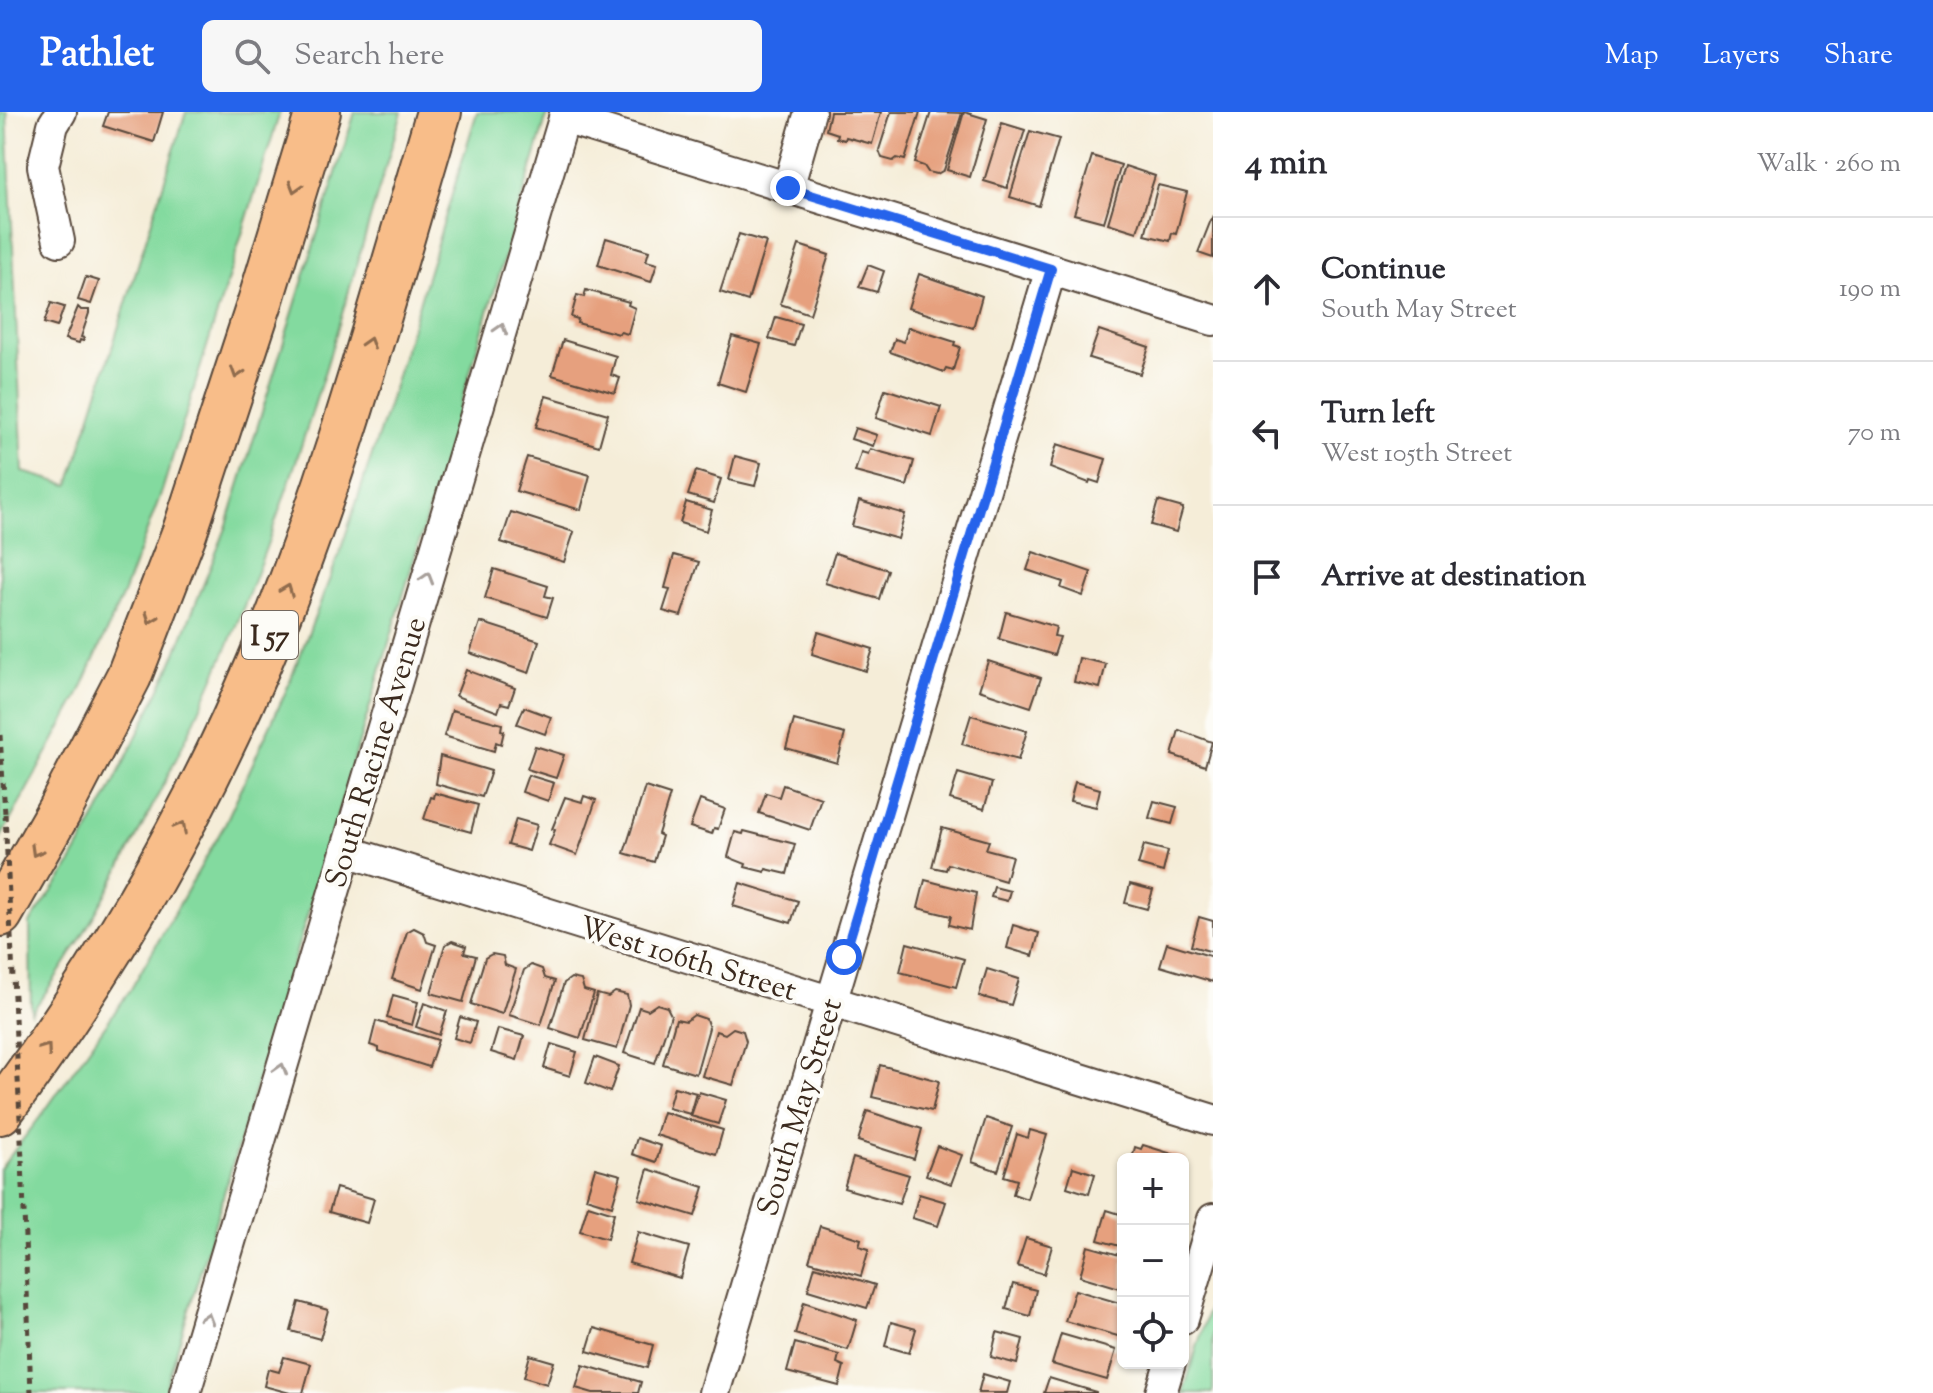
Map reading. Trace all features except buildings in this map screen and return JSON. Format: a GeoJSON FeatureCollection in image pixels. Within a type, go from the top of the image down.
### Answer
{"type":"FeatureCollection","features":[{"type":"Feature","properties":{"kind":"highway"},"geometry":{"type":"LineString","coordinates":[[0,914],[59,811],[129,676],[185,531],[318,112]]}},
{"type":"Feature","properties":{"kind":"highway","name":"I 57"},"geometry":{"type":"LineString","coordinates":[[0,1112],[56,1036],[133,912],[199,793],[259,663],[313,522],[439,112]]}},
{"type":"Feature","properties":{"kind":"street"},"geometry":{"type":"LineString","coordinates":[[59,241],[43,166],[53,125],[61,112]]}},
{"type":"Feature","properties":{"kind":"street"},"geometry":{"type":"LineString","coordinates":[[788,188],[810,112]]}},
{"type":"Feature","properties":{"kind":"street"},"geometry":{"type":"LineString","coordinates":[[565,115],[1213,320]]}},
{"type":"Feature","properties":{"kind":"street","name":"South Racine Avenue"},"geometry":{"type":"LineString","coordinates":[[185,1393],[565,115]]}},
{"type":"Feature","properties":{"kind":"street","name":"South May Street"},"geometry":{"type":"LineString","coordinates":[[714,1393],[1051,269]]}},
{"type":"Feature","properties":{"kind":"street","name":"West 106th Street"},"geometry":{"type":"LineString","coordinates":[[346,851],[1213,1120]]}},
{"type":"Feature","properties":{"kind":"street"},"geometry":{"type":"LineString","coordinates":[[1189,1299],[1213,1219]]}},
{"type":"Feature","properties":{"kind":"street"},"geometry":{"type":"LineString","coordinates":[[1161,1393],[1168,1369]]}},
{"type":"Feature","properties":{"kind":"path"},"geometry":{"type":"LineString","coordinates":[[0,735],[31,1393]]}},
{"type":"Feature","properties":{"kind":"green space"},"geometry":{"type":"Polygon","coordinates":[[[0,112],[7,112],[23,472],[69,485],[186,112],[280,112],[162,491],[123,594],[78,696],[0,839],[0,112]]]}},
{"type":"Feature","properties":{"kind":"green space"},"geometry":{"type":"Polygon","coordinates":[[[355,112],[402,112],[321,384],[267,545],[227,648],[165,782],[94,916],[31,1013],[30,923],[67,870],[107,797],[169,670],[226,528],[355,112]]]}},
{"type":"Feature","properties":{"kind":"green space"},"geometry":{"type":"Polygon","coordinates":[[[477,112],[548,112],[164,1393],[0,1393],[0,1169],[131,989],[224,826],[286,691],[340,552],[477,112]]]}},
{"type":"Feature","properties":{"kind":"green space"},"geometry":{"type":"Polygon","coordinates":[[[1213,1295],[1213,1393],[1183,1393],[1213,1295]]]}},
{"type":"Feature","properties":{"kind":"route"},"geometry":{"type":"LineString","coordinates":[[788,188],[1051,269],[844,957]]}}]}
